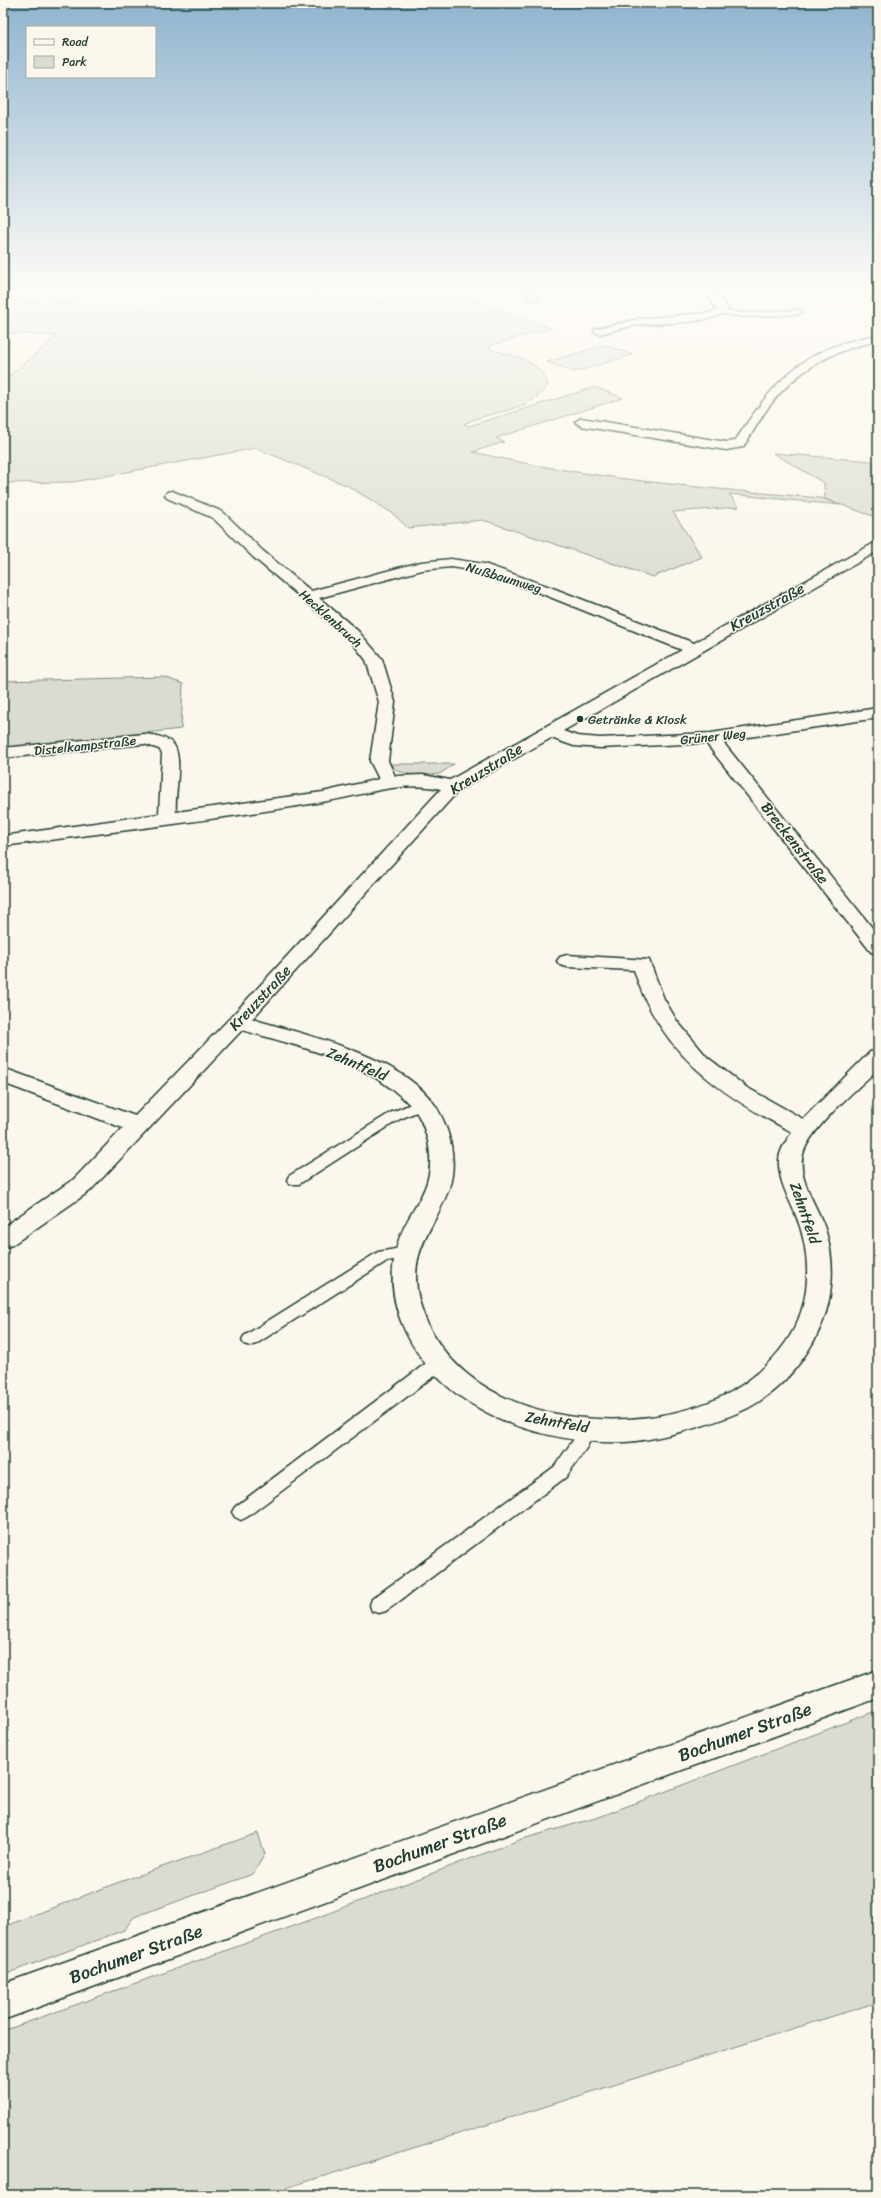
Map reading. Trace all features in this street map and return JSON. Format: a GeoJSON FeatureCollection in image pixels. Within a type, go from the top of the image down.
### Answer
{"type":"FeatureCollection","features":[{"type":"Feature","properties":{"kind":"street"},"geometry":{"type":"LineString","coordinates":[[581,422],[726,446],[739,444],[768,399],[775,393]]}},
{"type":"Feature","properties":{"kind":"street","name":"Hecklenbruch"},"geometry":{"type":"LineString","coordinates":[[172,495],[218,515],[258,554],[353,634],[374,659],[387,702],[380,761],[383,772],[390,782]]}},
{"type":"Feature","properties":{"kind":"street","name":"Kreuzstraße"},"geometry":{"type":"LineString","coordinates":[[3,1239],[82,1185],[238,1022],[453,786],[692,648],[878,545]]}},
{"type":"Feature","properties":{"kind":"street","name":"Nußbaumweg"},"geometry":{"type":"LineString","coordinates":[[308,596],[421,566],[436,563],[466,564],[545,590],[692,648]]}},
{"type":"Feature","properties":{"kind":"street","name":"Grüner Weg"},"geometry":{"type":"LineString","coordinates":[[548,731],[574,741],[600,743],[711,738],[878,713]]}},
{"type":"Feature","properties":{"kind":"street","name":"Breckenstraße"},"geometry":{"type":"LineString","coordinates":[[711,738],[878,948]]}},
{"type":"Feature","properties":{"kind":"street","name":"Distelkampstraße"},"geometry":{"type":"LineString","coordinates":[[3,753],[128,740],[156,741],[166,746],[170,753],[166,808],[168,817]]}},
{"type":"Feature","properties":{"kind":"street"},"geometry":{"type":"LineString","coordinates":[[3,841],[168,817],[322,797],[390,782],[423,780],[453,786]]}},
{"type":"Feature","properties":{"kind":"street"},"geometry":{"type":"LineString","coordinates":[[567,961],[642,964],[653,997],[670,1029],[701,1065],[738,1093],[806,1130]]}},
{"type":"Feature","properties":{"kind":"street","name":"Zehntfeld"},"geometry":{"type":"LineString","coordinates":[[238,1022],[355,1059],[394,1079],[422,1104],[436,1130],[441,1159],[439,1182],[415,1228],[407,1253],[404,1282],[411,1317],[423,1341],[439,1363],[459,1381],[485,1400],[518,1415],[551,1424],[586,1429],[631,1430],[682,1420],[722,1407],[750,1394],[779,1368],[800,1342],[812,1318],[818,1295],[820,1263],[815,1233],[789,1166],[793,1149],[806,1130],[878,1057]]}},
{"type":"Feature","properties":{"kind":"street"},"geometry":{"type":"LineString","coordinates":[[3,1075],[139,1126]]}},
{"type":"Feature","properties":{"kind":"street","name":"Bochumer Straße"},"geometry":{"type":"LineString","coordinates":[[3,2002],[878,1684]]}},
{"type":"Feature","properties":{"kind":"lane"},"geometry":{"type":"LineString","coordinates":[[294,1180],[395,1116],[422,1104]]}},
{"type":"Feature","properties":{"kind":"lane"},"geometry":{"type":"LineString","coordinates":[[250,1340],[383,1256],[407,1253]]}},
{"type":"Feature","properties":{"kind":"lane"},"geometry":{"type":"LineString","coordinates":[[241,1512],[439,1363]]}},
{"type":"Feature","properties":{"kind":"lane"},"geometry":{"type":"LineString","coordinates":[[380,1605],[560,1472],[581,1442],[586,1429]]}},
{"type":"Feature","properties":{"kind":"green space"},"geometry":{"type":"Polygon","coordinates":[[[3,393],[541,393],[531,401],[520,406],[475,419],[464,424],[469,426],[577,393],[609,393],[623,398],[496,438],[504,442],[473,452],[602,476],[821,498],[840,505],[729,494],[739,507],[673,512],[702,557],[653,577],[483,520],[408,528],[392,513],[348,486],[256,448],[73,482],[3,483],[3,393]]]}},
{"type":"Feature","properties":{"kind":"green space"},"geometry":{"type":"Polygon","coordinates":[[[773,453],[871,461],[878,467],[878,518],[825,499],[824,483],[773,453]]]}},
{"type":"Feature","properties":{"kind":"green space"},"geometry":{"type":"Polygon","coordinates":[[[164,677],[183,684],[181,729],[3,749],[3,681],[164,677]]]}},
{"type":"Feature","properties":{"kind":"green space"},"geometry":{"type":"Polygon","coordinates":[[[390,764],[454,764],[440,773],[432,775],[412,775],[399,771],[390,764]]]}},
{"type":"Feature","properties":{"kind":"green space"},"geometry":{"type":"Polygon","coordinates":[[[878,1710],[878,2002],[286,2188],[285,2195],[3,2195],[3,2031],[316,1918],[519,1840],[599,1817],[878,1710]]]}},
{"type":"Feature","properties":{"kind":"green space"},"geometry":{"type":"Polygon","coordinates":[[[258,1833],[265,1854],[253,1874],[134,1917],[124,1930],[3,1975],[3,1927],[114,1884],[258,1833]]]}},
{"type":"Feature","properties":{"kind":"place","name":"Getränke & Kiosk"},"geometry":{"type":"Point","coordinates":[580,719]}}]}
